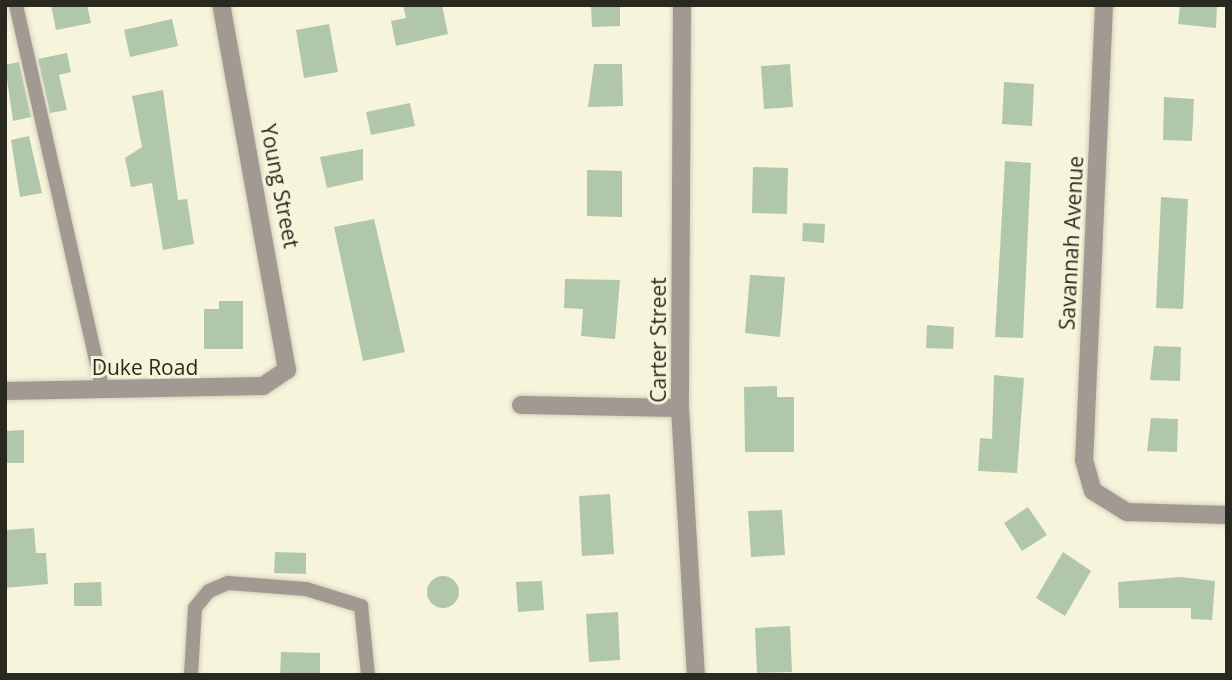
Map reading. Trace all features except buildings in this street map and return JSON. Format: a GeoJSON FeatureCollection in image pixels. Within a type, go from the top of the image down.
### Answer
{"type":"FeatureCollection","features":[{"type":"Feature","properties":{"kind":"street","name":"Young Street"},"geometry":{"type":"LineString","coordinates":[[221,5],[288,363],[282,375]]}},
{"type":"Feature","properties":{"kind":"street","name":"Carter Street"},"geometry":{"type":"LineString","coordinates":[[682,5],[680,408],[696,675]]}},
{"type":"Feature","properties":{"kind":"street","name":"Savannah Avenue"},"geometry":{"type":"LineString","coordinates":[[1104,5],[1084,460],[1089,483],[1109,505],[1127,512],[1227,515]]}},
{"type":"Feature","properties":{"kind":"street","name":"Duke Road"},"geometry":{"type":"LineString","coordinates":[[5,391],[263,386],[282,375]]}},
{"type":"Feature","properties":{"kind":"street"},"geometry":{"type":"LineString","coordinates":[[521,405],[680,408]]}},
{"type":"Feature","properties":{"kind":"lane"},"geometry":{"type":"LineString","coordinates":[[16,5],[103,390]]}},
{"type":"Feature","properties":{"kind":"lane"},"geometry":{"type":"LineString","coordinates":[[191,675],[195,608],[209,591],[228,583],[306,589],[361,606],[368,675]]}}]}
